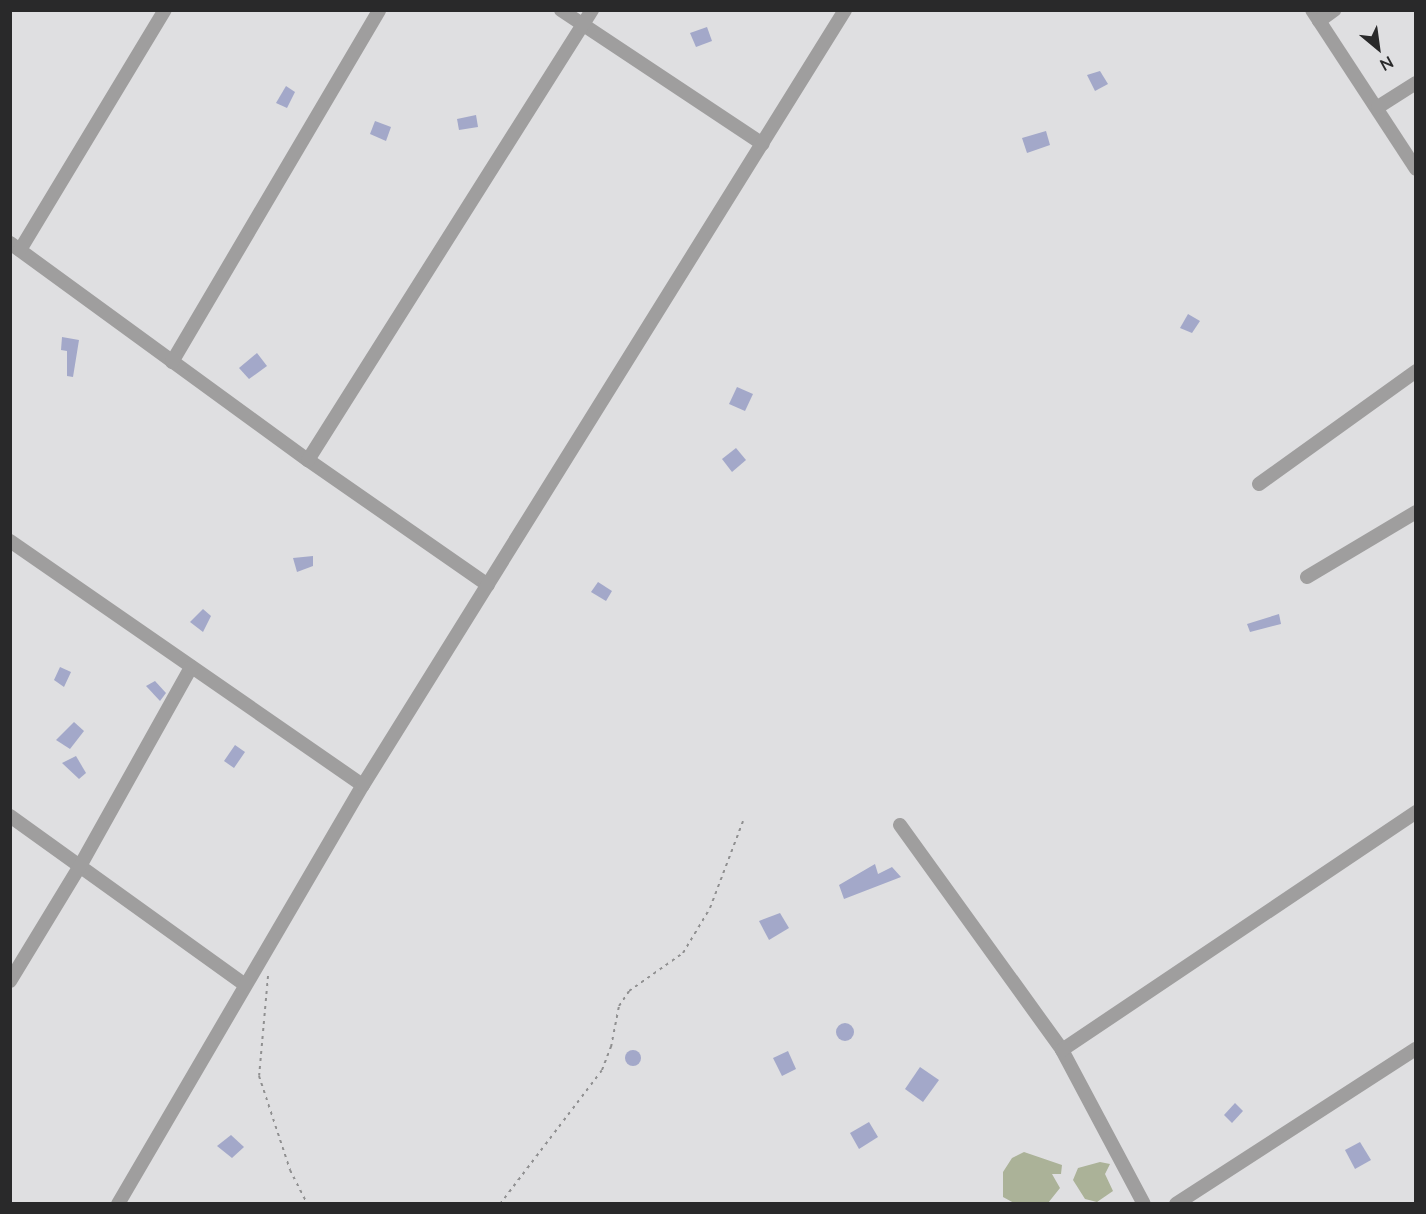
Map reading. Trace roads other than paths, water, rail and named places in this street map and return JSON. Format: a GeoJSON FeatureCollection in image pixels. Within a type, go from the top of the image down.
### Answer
{"type":"FeatureCollection","features":[{"type":"Feature","properties":{"kind":"street"},"geometry":{"type":"LineString","coordinates":[[165,10],[15,246],[308,460],[488,585]]}},
{"type":"Feature","properties":{"kind":"street"},"geometry":{"type":"LineString","coordinates":[[172,362],[379,10]]}},
{"type":"Feature","properties":{"kind":"street"},"geometry":{"type":"LineString","coordinates":[[561,10],[763,144]]}},
{"type":"Feature","properties":{"kind":"street"},"geometry":{"type":"LineString","coordinates":[[308,460],[592,10]]}},
{"type":"Feature","properties":{"kind":"street"},"geometry":{"type":"LineString","coordinates":[[118,1203],[363,786],[845,10]]}},
{"type":"Feature","properties":{"kind":"street"},"geometry":{"type":"LineString","coordinates":[[1334,10],[1315,16],[1378,107],[1416,169]]}},
{"type":"Feature","properties":{"kind":"street"},"geometry":{"type":"LineString","coordinates":[[1378,107],[1416,83]]}},
{"type":"Feature","properties":{"kind":"street"},"geometry":{"type":"LineString","coordinates":[[1259,484],[1416,371]]}},
{"type":"Feature","properties":{"kind":"street"},"geometry":{"type":"LineString","coordinates":[[1307,577],[1416,512]]}},
{"type":"Feature","properties":{"kind":"street"},"geometry":{"type":"LineString","coordinates":[[10,541],[363,786]]}},
{"type":"Feature","properties":{"kind":"street"},"geometry":{"type":"LineString","coordinates":[[10,981],[81,866],[191,667]]}},
{"type":"Feature","properties":{"kind":"street"},"geometry":{"type":"LineString","coordinates":[[1062,1050],[1416,812]]}},
{"type":"Feature","properties":{"kind":"street"},"geometry":{"type":"LineString","coordinates":[[10,816],[245,985]]}},
{"type":"Feature","properties":{"kind":"street"},"geometry":{"type":"LineString","coordinates":[[900,825],[1062,1050],[1144,1203]]}},
{"type":"Feature","properties":{"kind":"street"},"geometry":{"type":"LineString","coordinates":[[1176,1203],[1416,1050]]}}]}
